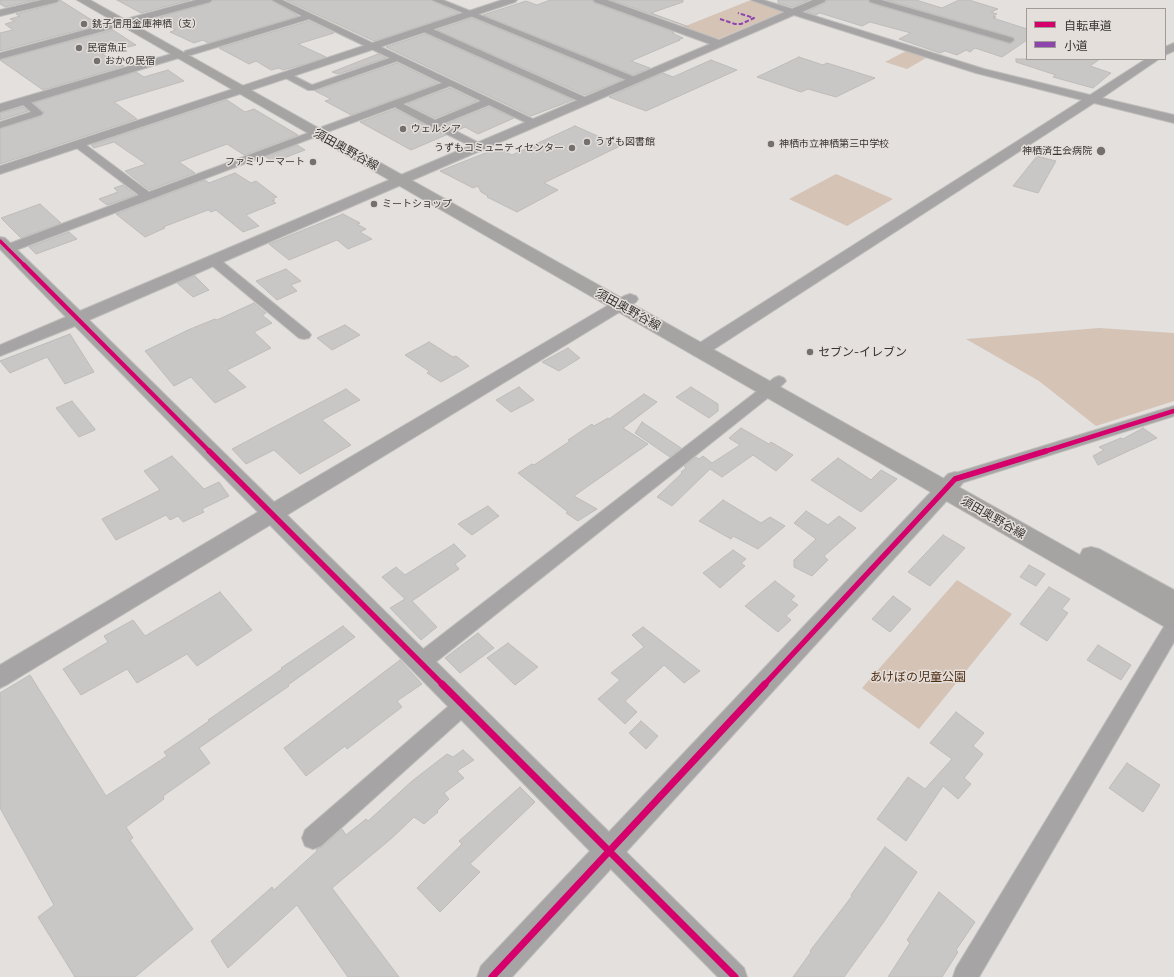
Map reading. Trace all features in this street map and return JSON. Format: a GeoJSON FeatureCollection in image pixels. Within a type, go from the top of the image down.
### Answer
{"type":"FeatureCollection","features":[{"type":"Feature","properties":{"kind":"main road","name":"須田奥野谷線"},"geometry":{"type":"LineString","coordinates":[[82,0],[126,22],[245,90],[406,177],[624,302],[950,485],[1174,620]]}},
{"type":"Feature","properties":{"kind":"main road","name":"須田奥野谷線"},"geometry":{"type":"LineString","coordinates":[[94,0],[126,22]]}},
{"type":"Feature","properties":{"kind":"main road","name":"須田奥野谷線"},"geometry":{"type":"LineString","coordinates":[[950,485],[1174,602]]}},
{"type":"Feature","properties":{"kind":"street"},"geometry":{"type":"LineString","coordinates":[[0,13],[54,0]]}},
{"type":"Feature","properties":{"kind":"street"},"geometry":{"type":"LineString","coordinates":[[0,56],[206,0]]}},
{"type":"Feature","properties":{"kind":"street"},"geometry":{"type":"LineString","coordinates":[[276,0],[534,123]]}},
{"type":"Feature","properties":{"kind":"street"},"geometry":{"type":"LineString","coordinates":[[436,0],[634,80]]}},
{"type":"Feature","properties":{"kind":"street"},"geometry":{"type":"LineString","coordinates":[[0,170],[245,90],[512,0]]}},
{"type":"Feature","properties":{"kind":"street"},"geometry":{"type":"LineString","coordinates":[[598,0],[720,44]]}},
{"type":"Feature","properties":{"kind":"street"},"geometry":{"type":"LineString","coordinates":[[755,0],[980,71],[1174,119]]}},
{"type":"Feature","properties":{"kind":"street"},"geometry":{"type":"LineString","coordinates":[[0,351],[214,261],[406,177],[821,0]]}},
{"type":"Feature","properties":{"kind":"street"},"geometry":{"type":"LineString","coordinates":[[874,0],[1010,40]]}},
{"type":"Feature","properties":{"kind":"street"},"geometry":{"type":"LineString","coordinates":[[0,108],[309,16]]}},
{"type":"Feature","properties":{"kind":"street"},"geometry":{"type":"LineString","coordinates":[[425,29],[586,101]]}},
{"type":"Feature","properties":{"kind":"street"},"geometry":{"type":"LineString","coordinates":[[287,76],[311,88],[398,58]]}},
{"type":"Feature","properties":{"kind":"street"},"geometry":{"type":"LineString","coordinates":[[705,347],[1152,60]]}},
{"type":"Feature","properties":{"kind":"street"},"geometry":{"type":"LineString","coordinates":[[450,83],[147,196],[4,245],[735,977]]}},
{"type":"Feature","properties":{"kind":"street"},"geometry":{"type":"LineString","coordinates":[[0,125],[38,113],[24,101]]}},
{"type":"Feature","properties":{"kind":"street"},"geometry":{"type":"LineString","coordinates":[[433,124],[488,102]]}},
{"type":"Feature","properties":{"kind":"street"},"geometry":{"type":"LineString","coordinates":[[395,103],[433,124],[479,146]]}},
{"type":"Feature","properties":{"kind":"street"},"geometry":{"type":"LineString","coordinates":[[78,144],[147,196]]}},
{"type":"Feature","properties":{"kind":"street"},"geometry":{"type":"LineString","coordinates":[[214,261],[304,335]]}},
{"type":"Feature","properties":{"kind":"street"},"geometry":{"type":"LineString","coordinates":[[0,677],[624,302]]}},
{"type":"Feature","properties":{"kind":"street"},"geometry":{"type":"LineString","coordinates":[[420,663],[774,386]]}},
{"type":"Feature","properties":{"kind":"street"},"geometry":{"type":"LineString","coordinates":[[492,977],[950,485],[1170,416]]}},
{"type":"Feature","properties":{"kind":"street"},"geometry":{"type":"LineString","coordinates":[[965,977],[1174,625]]}},
{"type":"Feature","properties":{"kind":"street"},"geometry":{"type":"LineString","coordinates":[[313,838],[464,705]]}},
{"type":"Feature","properties":{"kind":"green space"},"geometry":{"type":"Polygon","coordinates":[[[751,0],[786,11],[718,39],[683,27],[751,0]]]}},
{"type":"Feature","properties":{"kind":"green space"},"geometry":{"type":"Polygon","coordinates":[[[906,51],[926,58],[907,69],[885,62],[906,51]]]}},
{"type":"Feature","properties":{"kind":"green space"},"geometry":{"type":"Polygon","coordinates":[[[836,174],[893,199],[847,226],[789,199],[836,174]]]}},
{"type":"Feature","properties":{"kind":"green space"},"geometry":{"type":"Polygon","coordinates":[[[1099,328],[1174,333],[1174,401],[1096,426],[1039,381],[966,339],[1099,328]]]}},
{"type":"Feature","properties":{"kind":"green space","name":"あけぼの児童公園"},"geometry":{"type":"Polygon","coordinates":[[[957,580],[1012,614],[919,729],[862,688],[957,580]]]}},
{"type":"Feature","properties":{"kind":"building"},"geometry":{"type":"Polygon","coordinates":[[[0,0],[36,0],[5,7],[0,4],[0,0]]]}},
{"type":"Feature","properties":{"kind":"building"},"geometry":{"type":"Polygon","coordinates":[[[60,0],[90,19],[102,24],[0,51],[0,33],[13,30],[5,24],[15,21],[10,19],[20,16],[16,14],[57,3],[60,0]]]}},
{"type":"Feature","properties":{"kind":"building"},"geometry":{"type":"Polygon","coordinates":[[[117,0],[190,0],[141,13],[117,0]]]}},
{"type":"Feature","properties":{"kind":"building"},"geometry":{"type":"Polygon","coordinates":[[[214,0],[271,0],[298,16],[208,43],[203,40],[194,43],[170,32],[176,30],[153,19],[210,3],[214,0]]]}},
{"type":"Feature","properties":{"kind":"building"},"geometry":{"type":"Polygon","coordinates":[[[286,0],[430,0],[459,13],[374,41],[286,0]]]}},
{"type":"Feature","properties":{"kind":"building"},"geometry":{"type":"Polygon","coordinates":[[[550,0],[592,0],[594,3],[674,32],[672,33],[683,38],[631,61],[650,68],[633,75],[483,15],[526,1],[537,5],[550,0]]]}},
{"type":"Feature","properties":{"kind":"building"},"geometry":{"type":"Polygon","coordinates":[[[611,0],[683,0],[683,2],[651,13],[689,27],[611,0]]]}},
{"type":"Feature","properties":{"kind":"building"},"geometry":{"type":"Polygon","coordinates":[[[778,0],[809,0],[792,7],[778,3],[778,0]]]}},
{"type":"Feature","properties":{"kind":"building"},"geometry":{"type":"Polygon","coordinates":[[[828,0],[868,0],[870,3],[1010,44],[1015,41],[1013,37],[886,0],[916,0],[942,8],[959,0],[969,0],[998,9],[991,12],[997,14],[993,16],[996,17],[993,18],[1026,29],[1026,41],[1002,57],[975,48],[970,52],[966,50],[957,55],[945,51],[940,53],[899,39],[911,33],[870,22],[862,26],[820,13],[815,15],[806,12],[828,0]]]}},
{"type":"Feature","properties":{"kind":"building"},"geometry":{"type":"Polygon","coordinates":[[[472,18],[622,80],[585,95],[437,30],[472,18]]]}},
{"type":"Feature","properties":{"kind":"building"},"geometry":{"type":"Polygon","coordinates":[[[309,21],[334,33],[298,44],[326,57],[305,64],[283,70],[279,68],[271,70],[256,61],[249,64],[219,48],[309,21]]]}},
{"type":"Feature","properties":{"kind":"building"},"geometry":{"type":"Polygon","coordinates":[[[113,30],[136,45],[102,54],[124,66],[43,90],[0,60],[113,30]]]}},
{"type":"Feature","properties":{"kind":"building"},"geometry":{"type":"Polygon","coordinates":[[[425,34],[573,100],[531,116],[386,47],[425,34]]]}},
{"type":"Feature","properties":{"kind":"building"},"geometry":{"type":"Polygon","coordinates":[[[378,54],[386,58],[338,74],[332,72],[378,54]]]}},
{"type":"Feature","properties":{"kind":"building"},"geometry":{"type":"Polygon","coordinates":[[[799,57],[823,65],[827,63],[875,78],[836,97],[808,89],[801,92],[757,77],[799,57]]]}},
{"type":"Feature","properties":{"kind":"building"},"geometry":{"type":"Polygon","coordinates":[[[1016,59],[1099,60],[1090,66],[1111,73],[1093,88],[1053,77],[1056,75],[1016,62],[1016,59]]]}},
{"type":"Feature","properties":{"kind":"building"},"geometry":{"type":"Polygon","coordinates":[[[711,60],[737,70],[646,111],[609,97],[663,73],[673,77],[711,60]]]}},
{"type":"Feature","properties":{"kind":"building"},"geometry":{"type":"Polygon","coordinates":[[[397,63],[438,83],[351,115],[325,101],[331,99],[315,91],[397,63]]]}},
{"type":"Feature","properties":{"kind":"building"},"geometry":{"type":"Polygon","coordinates":[[[168,70],[184,81],[114,102],[137,119],[0,164],[0,129],[42,116],[44,112],[34,103],[136,72],[144,77],[168,70]]]}},
{"type":"Feature","properties":{"kind":"building"},"geometry":{"type":"Polygon","coordinates":[[[450,88],[477,101],[435,118],[407,104],[450,88]]]}},
{"type":"Feature","properties":{"kind":"building"},"geometry":{"type":"Polygon","coordinates":[[[227,100],[245,112],[254,109],[298,135],[244,155],[227,144],[179,162],[195,173],[149,190],[125,171],[146,164],[114,142],[94,148],[91,145],[227,100]]]}},
{"type":"Feature","properties":{"kind":"building"},"geometry":{"type":"Polygon","coordinates":[[[23,107],[28,111],[0,120],[0,113],[23,107]]]}},
{"type":"Feature","properties":{"kind":"building"},"geometry":{"type":"Polygon","coordinates":[[[489,107],[514,118],[478,134],[465,127],[458,130],[446,124],[489,107]]]}},
{"type":"Feature","properties":{"kind":"building","name":"ウェルシア"},"geometry":{"type":"Polygon","coordinates":[[[395,109],[446,135],[411,150],[360,122],[395,109]]]}},
{"type":"Feature","properties":{"kind":"building"},"geometry":{"type":"Polygon","coordinates":[[[575,126],[620,146],[544,183],[558,190],[517,212],[487,197],[488,196],[481,192],[478,186],[473,188],[440,171],[498,148],[512,155],[575,126]]]}},
{"type":"Feature","properties":{"kind":"building"},"geometry":{"type":"Polygon","coordinates":[[[297,145],[305,150],[273,162],[266,157],[297,145]]]}},
{"type":"Feature","properties":{"kind":"building"},"geometry":{"type":"Polygon","coordinates":[[[1037,156],[1056,161],[1038,193],[1013,186],[1037,156]]]}},
{"type":"Feature","properties":{"kind":"building"},"geometry":{"type":"Polygon","coordinates":[[[235,173],[251,183],[256,181],[277,197],[273,198],[275,200],[272,201],[276,203],[246,215],[259,226],[243,232],[216,210],[211,212],[208,210],[163,227],[165,228],[145,237],[116,214],[205,180],[209,183],[235,173]]]}},
{"type":"Feature","properties":{"kind":"building"},"geometry":{"type":"Polygon","coordinates":[[[123,185],[136,195],[107,205],[99,199],[118,192],[114,188],[123,185]]]}},
{"type":"Feature","properties":{"kind":"building"},"geometry":{"type":"Polygon","coordinates":[[[40,204],[61,223],[21,238],[1,218],[40,204]]]}},
{"type":"Feature","properties":{"kind":"building"},"geometry":{"type":"Polygon","coordinates":[[[343,214],[360,223],[357,224],[366,229],[360,232],[372,239],[348,249],[337,240],[289,260],[269,244],[343,214]]]}},
{"type":"Feature","properties":{"kind":"building"},"geometry":{"type":"Polygon","coordinates":[[[69,232],[77,239],[36,254],[29,247],[69,232]]]}},
{"type":"Feature","properties":{"kind":"building"},"geometry":{"type":"Polygon","coordinates":[[[286,269],[301,281],[291,285],[297,291],[277,300],[256,281],[286,269]]]}},
{"type":"Feature","properties":{"kind":"building"},"geometry":{"type":"Polygon","coordinates":[[[195,276],[209,290],[193,297],[177,283],[195,276]]]}},
{"type":"Feature","properties":{"kind":"building"},"geometry":{"type":"Polygon","coordinates":[[[254,303],[266,313],[262,315],[272,323],[254,332],[271,348],[227,370],[246,387],[215,403],[191,377],[174,386],[145,351],[188,330],[215,319],[217,320],[254,303]]]}},
{"type":"Feature","properties":{"kind":"building"},"geometry":{"type":"Polygon","coordinates":[[[345,325],[360,335],[332,350],[317,338],[345,325]]]}},
{"type":"Feature","properties":{"kind":"building"},"geometry":{"type":"Polygon","coordinates":[[[70,334],[94,372],[65,384],[47,357],[10,373],[0,361],[70,334]]]}},
{"type":"Feature","properties":{"kind":"building"},"geometry":{"type":"Polygon","coordinates":[[[429,342],[453,357],[456,356],[469,366],[441,382],[427,373],[429,371],[405,355],[429,342]]]}},
{"type":"Feature","properties":{"kind":"building"},"geometry":{"type":"Polygon","coordinates":[[[568,348],[580,358],[559,371],[542,362],[568,348]]]}},
{"type":"Feature","properties":{"kind":"building"},"geometry":{"type":"Polygon","coordinates":[[[519,387],[534,400],[511,412],[496,400],[519,387]]]}},
{"type":"Feature","properties":{"kind":"building"},"geometry":{"type":"Polygon","coordinates":[[[691,387],[718,404],[718,411],[709,418],[676,397],[691,387]]]}},
{"type":"Feature","properties":{"kind":"building"},"geometry":{"type":"Polygon","coordinates":[[[346,389],[360,400],[322,420],[351,445],[300,474],[274,450],[246,464],[232,449],[346,389]]]}},
{"type":"Feature","properties":{"kind":"building"},"geometry":{"type":"Polygon","coordinates":[[[644,394],[657,402],[623,428],[648,444],[574,496],[597,509],[578,521],[566,513],[568,512],[518,473],[532,464],[534,465],[592,424],[594,426],[608,418],[609,419],[644,394]]]}},
{"type":"Feature","properties":{"kind":"building"},"geometry":{"type":"Polygon","coordinates":[[[72,401],[95,430],[79,437],[56,408],[72,401]]]}},
{"type":"Feature","properties":{"kind":"building"},"geometry":{"type":"Polygon","coordinates":[[[642,422],[681,448],[670,457],[635,433],[642,422]]]}},
{"type":"Feature","properties":{"kind":"building"},"geometry":{"type":"Polygon","coordinates":[[[741,428],[769,444],[771,442],[793,455],[776,471],[753,455],[722,477],[710,469],[672,506],[657,497],[682,473],[681,472],[686,468],[684,466],[696,457],[699,459],[703,456],[712,463],[740,445],[729,438],[741,428]]]}},
{"type":"Feature","properties":{"kind":"building"},"geometry":{"type":"Polygon","coordinates":[[[1143,428],[1157,438],[1098,465],[1093,456],[1104,450],[1099,447],[1121,438],[1123,439],[1143,428]]]}},
{"type":"Feature","properties":{"kind":"building"},"geometry":{"type":"Polygon","coordinates":[[[172,456],[204,489],[219,482],[229,496],[202,509],[204,512],[183,522],[178,516],[170,520],[166,515],[116,540],[102,519],[160,490],[144,471],[172,456]]]}},
{"type":"Feature","properties":{"kind":"building"},"geometry":{"type":"Polygon","coordinates":[[[838,458],[871,480],[881,470],[897,479],[861,512],[811,480],[838,458]]]}},
{"type":"Feature","properties":{"kind":"building"},"geometry":{"type":"Polygon","coordinates":[[[723,500],[761,523],[770,517],[785,526],[758,549],[733,536],[731,539],[699,521],[723,500]]]}},
{"type":"Feature","properties":{"kind":"building"},"geometry":{"type":"Polygon","coordinates":[[[488,506],[499,516],[472,535],[458,524],[488,506]]]}},
{"type":"Feature","properties":{"kind":"building"},"geometry":{"type":"Polygon","coordinates":[[[806,511],[828,525],[839,516],[856,528],[824,556],[828,560],[812,576],[794,567],[794,560],[816,539],[794,523],[806,511]]]}},
{"type":"Feature","properties":{"kind":"building"},"geometry":{"type":"Polygon","coordinates":[[[943,535],[965,548],[930,586],[908,572],[943,535]]]}},
{"type":"Feature","properties":{"kind":"building"},"geometry":{"type":"Polygon","coordinates":[[[454,544],[466,556],[455,564],[459,569],[412,601],[437,627],[421,640],[390,608],[405,599],[382,577],[396,567],[405,575],[454,544]]]}},
{"type":"Feature","properties":{"kind":"building"},"geometry":{"type":"Polygon","coordinates":[[[733,550],[746,559],[741,563],[745,566],[720,588],[703,573],[733,550]]]}},
{"type":"Feature","properties":{"kind":"building"},"geometry":{"type":"Polygon","coordinates":[[[1029,565],[1045,574],[1036,586],[1020,577],[1029,565]]]}},
{"type":"Feature","properties":{"kind":"building"},"geometry":{"type":"Polygon","coordinates":[[[775,581],[795,596],[791,600],[798,605],[786,616],[791,620],[778,632],[745,606],[775,581]]]}},
{"type":"Feature","properties":{"kind":"building"},"geometry":{"type":"Polygon","coordinates":[[[1049,587],[1070,599],[1062,609],[1068,613],[1047,641],[1020,624],[1049,587]]]}},
{"type":"Feature","properties":{"kind":"building"},"geometry":{"type":"Polygon","coordinates":[[[220,592],[252,630],[197,666],[187,654],[137,683],[127,669],[81,695],[63,669],[108,642],[104,636],[133,620],[145,636],[220,592]]]}},
{"type":"Feature","properties":{"kind":"building"},"geometry":{"type":"Polygon","coordinates":[[[893,596],[911,609],[890,632],[872,619],[893,596]]]}},
{"type":"Feature","properties":{"kind":"building"},"geometry":{"type":"Polygon","coordinates":[[[343,626],[355,637],[288,685],[289,686],[199,748],[210,763],[163,796],[164,799],[126,827],[133,838],[130,840],[193,929],[135,977],[75,977],[38,917],[54,905],[0,808],[0,693],[30,675],[106,796],[167,756],[164,752],[282,669],[281,668],[343,626]]]}},
{"type":"Feature","properties":{"kind":"building"},"geometry":{"type":"Polygon","coordinates":[[[643,627],[700,671],[684,683],[664,665],[625,701],[637,712],[625,724],[598,699],[620,680],[611,673],[644,647],[632,635],[643,627]]]}},
{"type":"Feature","properties":{"kind":"building"},"geometry":{"type":"Polygon","coordinates":[[[478,633],[494,648],[460,673],[445,658],[478,633]]]}},
{"type":"Feature","properties":{"kind":"building"},"geometry":{"type":"Polygon","coordinates":[[[508,643],[538,667],[515,685],[487,658],[508,643]]]}},
{"type":"Feature","properties":{"kind":"building"},"geometry":{"type":"Polygon","coordinates":[[[1098,645],[1131,665],[1121,680],[1087,660],[1098,645]]]}},
{"type":"Feature","properties":{"kind":"building"},"geometry":{"type":"Polygon","coordinates":[[[400,660],[422,684],[397,701],[402,707],[347,749],[345,746],[306,776],[284,748],[400,660]]]}},
{"type":"Feature","properties":{"kind":"building"},"geometry":{"type":"Polygon","coordinates":[[[956,712],[984,733],[973,746],[983,754],[964,778],[971,784],[958,799],[943,786],[906,841],[877,819],[908,777],[925,789],[952,759],[930,743],[956,712]]]}},
{"type":"Feature","properties":{"kind":"building"},"geometry":{"type":"Polygon","coordinates":[[[641,721],[658,736],[646,749],[629,733],[641,721]]]}},
{"type":"Feature","properties":{"kind":"building"},"geometry":{"type":"Polygon","coordinates":[[[463,750],[474,760],[457,771],[464,778],[444,793],[449,799],[437,811],[438,812],[424,824],[414,817],[392,838],[332,888],[399,977],[348,977],[297,905],[228,968],[211,941],[272,887],[274,890],[317,851],[316,849],[322,847],[342,829],[346,835],[366,819],[368,821],[412,781],[447,754],[453,757],[463,750]]]}},
{"type":"Feature","properties":{"kind":"building"},"geometry":{"type":"Polygon","coordinates":[[[1127,763],[1160,785],[1143,812],[1109,788],[1127,763]]]}},
{"type":"Feature","properties":{"kind":"building"},"geometry":{"type":"Polygon","coordinates":[[[520,787],[535,802],[470,864],[480,872],[440,912],[417,888],[462,844],[459,841],[520,787]]]}},
{"type":"Feature","properties":{"kind":"building"},"geometry":{"type":"Polygon","coordinates":[[[885,847],[917,872],[883,923],[844,977],[793,977],[811,952],[810,951],[852,896],[851,895],[885,847]]]}},
{"type":"Feature","properties":{"kind":"building"},"geometry":{"type":"Polygon","coordinates":[[[939,892],[975,922],[956,950],[958,952],[942,977],[888,977],[910,943],[907,940],[939,892]]]}},
{"type":"Feature","properties":{"kind":"marked path"},"geometry":{"type":"LineString","coordinates":[[720,19],[735,24],[741,24],[754,18],[738,13]]}},
{"type":"Feature","properties":{"kind":"cycle path"},"geometry":{"type":"LineString","coordinates":[[0,241],[735,977]]}},
{"type":"Feature","properties":{"kind":"cycle path"},"geometry":{"type":"LineString","coordinates":[[492,977],[955,479],[1174,411]]}},
{"type":"Feature","properties":{"kind":"place","name":"銚子信用金庫神栖（支）"},"geometry":{"type":"Point","coordinates":[84,24]}},
{"type":"Feature","properties":{"kind":"place","name":"民宿魚正"},"geometry":{"type":"Point","coordinates":[79,48]}},
{"type":"Feature","properties":{"kind":"place","name":"おかの民宿"},"geometry":{"type":"Point","coordinates":[97,61]}},
{"type":"Feature","properties":{"kind":"place","name":"ウェルシア"},"geometry":{"type":"Point","coordinates":[403,129]}},
{"type":"Feature","properties":{"kind":"place","name":"うずも図書館"},"geometry":{"type":"Point","coordinates":[587,142]}},
{"type":"Feature","properties":{"kind":"place","name":"神栖市立神栖第三中学校"},"geometry":{"type":"Point","coordinates":[771,144]}},
{"type":"Feature","properties":{"kind":"place","name":"うずもコミュニティセンター"},"geometry":{"type":"Point","coordinates":[572,148]}},
{"type":"Feature","properties":{"kind":"place","name":"神栖済生会病院"},"geometry":{"type":"Point","coordinates":[1101,151]}},
{"type":"Feature","properties":{"kind":"place","name":"ファミリーマート"},"geometry":{"type":"Point","coordinates":[313,162]}},
{"type":"Feature","properties":{"kind":"place","name":"ミートショップ"},"geometry":{"type":"Point","coordinates":[374,204]}},
{"type":"Feature","properties":{"kind":"place","name":"セブン-イレブン"},"geometry":{"type":"Point","coordinates":[810,352]}}]}
